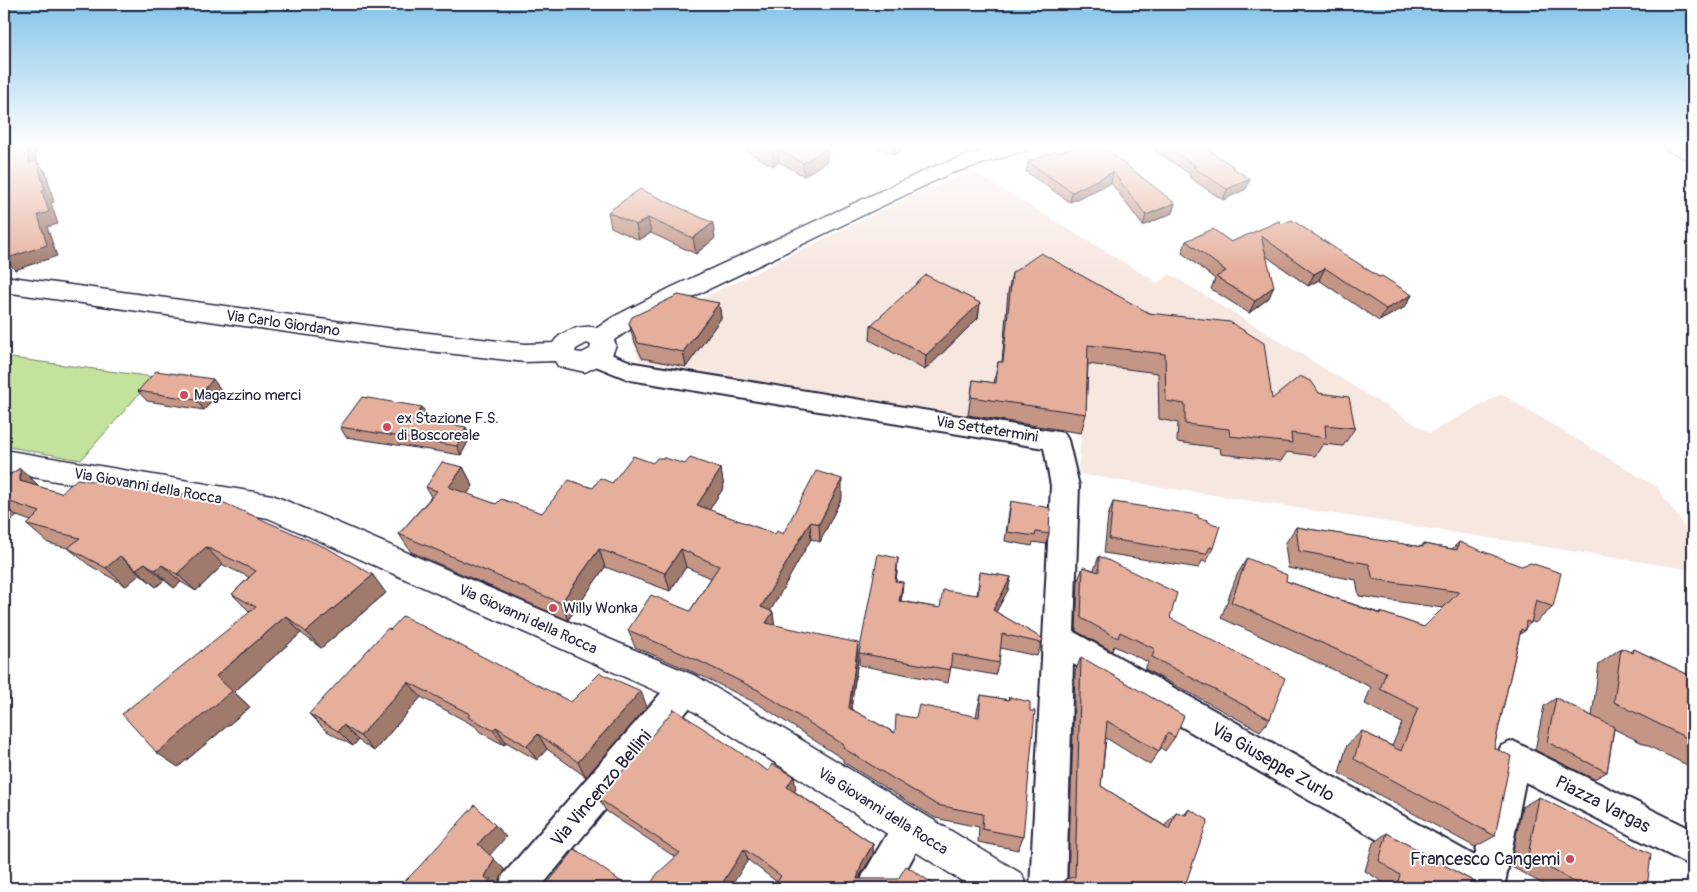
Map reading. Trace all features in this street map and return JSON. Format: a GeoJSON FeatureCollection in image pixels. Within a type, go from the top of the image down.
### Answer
{"type":"FeatureCollection","features":[{"type":"Feature","properties":{"kind":"main road"},"geometry":{"type":"LineString","coordinates":[[598,348],[622,323],[678,294],[904,188]]}},
{"type":"Feature","properties":{"kind":"main road","name":"Via Carlo Giordano"},"geometry":{"type":"LineString","coordinates":[[4,284],[394,338],[525,353],[562,352],[566,343],[576,336],[589,334],[598,348]]}},
{"type":"Feature","properties":{"kind":"main road","name":"Via Giovanni della Rocca"},"geometry":{"type":"LineString","coordinates":[[4,460],[272,507],[686,688],[1008,888]]}},
{"type":"Feature","properties":{"kind":"street","name":"Via Settetermini"},"geometry":{"type":"LineString","coordinates":[[598,348],[630,371],[1055,440],[1065,486],[1060,640],[1048,888]]}},
{"type":"Feature","properties":{"kind":"street","name":"Via Giuseppe Zurlo"},"geometry":{"type":"LineString","coordinates":[[1060,640],[1486,886]]}},
{"type":"Feature","properties":{"kind":"street","name":"Via Vincenzo Bellini"},"geometry":{"type":"LineString","coordinates":[[516,888],[686,688]]}},
{"type":"Feature","properties":{"kind":"street","name":"Piazza Vargas"},"geometry":{"type":"LineString","coordinates":[[1486,886],[1513,758],[1693,849]]}},
{"type":"Feature","properties":{"kind":"street"},"geometry":{"type":"LineString","coordinates":[[876,888],[910,828]]}},
{"type":"Feature","properties":{"kind":"shaded area"},"geometry":{"type":"Polygon","coordinates":[[[931,188],[1000,188],[1158,283],[1170,274],[1430,433],[1501,394],[1657,487],[1693,539],[1693,570],[1078,474],[1081,433],[968,418],[639,360],[630,334],[931,188]]]}},
{"type":"Feature","properties":{"kind":"green space"},"geometry":{"type":"Polygon","coordinates":[[[4,357],[154,377],[81,460],[4,446],[4,357]]]}},
{"type":"Feature","properties":{"kind":"building"},"geometry":{"type":"Polygon","coordinates":[[[4,188],[44,188],[45,190],[42,191],[49,212],[38,215],[47,245],[5,259],[4,188]]]}},
{"type":"Feature","properties":{"kind":"building"},"geometry":{"type":"Polygon","coordinates":[[[1066,188],[1081,188],[1072,192],[1066,188]]]}},
{"type":"Feature","properties":{"kind":"building"},"geometry":{"type":"Polygon","coordinates":[[[1125,188],[1155,188],[1175,203],[1146,215],[1125,188]]]}},
{"type":"Feature","properties":{"kind":"building"},"geometry":{"type":"Polygon","coordinates":[[[640,189],[713,223],[693,238],[648,218],[636,225],[608,212],[640,189]]]}},
{"type":"Feature","properties":{"kind":"building"},"geometry":{"type":"Polygon","coordinates":[[[1292,220],[1379,277],[1382,276],[1412,295],[1386,309],[1325,268],[1314,274],[1261,236],[1274,286],[1255,301],[1216,277],[1226,271],[1186,241],[1213,229],[1231,242],[1279,221],[1282,224],[1292,220]]]}},
{"type":"Feature","properties":{"kind":"building"},"geometry":{"type":"Polygon","coordinates":[[[1041,253],[1149,313],[1230,322],[1264,343],[1272,399],[1300,376],[1312,382],[1319,393],[1349,397],[1355,428],[1325,425],[1326,438],[1291,433],[1292,443],[1230,436],[1229,429],[1185,424],[1185,404],[1166,401],[1165,354],[1088,345],[1086,414],[971,397],[973,380],[996,383],[998,362],[1003,362],[1012,273],[1041,253]]]}},
{"type":"Feature","properties":{"kind":"building"},"geometry":{"type":"Polygon","coordinates":[[[926,275],[980,303],[926,355],[871,325],[926,275]]]}},
{"type":"Feature","properties":{"kind":"building"},"geometry":{"type":"Polygon","coordinates":[[[678,295],[719,303],[683,352],[638,343],[629,323],[632,317],[678,295]]]}},
{"type":"Feature","properties":{"kind":"building"},"geometry":{"type":"Polygon","coordinates":[[[156,371],[213,379],[196,400],[138,391],[156,371]]]}},
{"type":"Feature","properties":{"kind":"building"},"geometry":{"type":"Polygon","coordinates":[[[362,397],[422,407],[415,418],[466,427],[457,446],[340,427],[362,397]]]}},
{"type":"Feature","properties":{"kind":"building"},"geometry":{"type":"Polygon","coordinates":[[[633,456],[653,463],[657,458],[665,458],[685,464],[690,458],[721,469],[697,505],[775,534],[777,531],[783,534],[816,471],[842,479],[819,524],[810,522],[761,607],[773,612],[766,623],[858,643],[849,708],[895,733],[896,715],[916,718],[919,705],[979,717],[981,695],[1009,700],[1009,697],[1030,702],[1030,711],[1035,711],[1023,837],[982,829],[983,814],[937,805],[843,748],[844,745],[758,690],[697,660],[628,630],[651,595],[690,611],[719,566],[681,549],[665,573],[599,549],[561,603],[399,534],[437,491],[426,487],[442,462],[463,467],[449,487],[496,504],[501,499],[542,513],[569,480],[593,488],[600,478],[612,483],[633,456]]]}},
{"type":"Feature","properties":{"kind":"building"},"geometry":{"type":"Polygon","coordinates":[[[20,468],[20,481],[61,493],[77,479],[205,497],[206,495],[329,549],[373,575],[306,632],[286,616],[216,676],[232,691],[157,753],[122,714],[256,607],[232,594],[256,571],[206,547],[177,574],[162,565],[155,570],[145,563],[136,569],[120,556],[106,568],[68,548],[80,538],[27,525],[40,512],[4,500],[4,476],[7,477],[20,468]]]}},
{"type":"Feature","properties":{"kind":"building"},"geometry":{"type":"Polygon","coordinates":[[[1011,501],[1050,508],[1049,534],[1036,532],[1035,536],[1007,532],[1011,501]]]}},
{"type":"Feature","properties":{"kind":"building"},"geometry":{"type":"Polygon","coordinates":[[[1113,502],[1198,515],[1198,518],[1208,520],[1208,522],[1220,526],[1213,548],[1210,547],[1206,554],[1109,539],[1113,502]]]}},
{"type":"Feature","properties":{"kind":"building"},"geometry":{"type":"Polygon","coordinates":[[[1296,527],[1423,547],[1423,544],[1457,550],[1459,542],[1521,566],[1531,563],[1561,573],[1553,607],[1536,600],[1531,623],[1526,621],[1525,631],[1521,629],[1494,748],[1511,756],[1495,836],[1354,759],[1362,731],[1401,751],[1418,708],[1380,689],[1386,672],[1231,602],[1247,558],[1287,575],[1286,581],[1380,614],[1380,612],[1424,627],[1459,592],[1373,579],[1369,564],[1299,551],[1296,527]]]}},
{"type":"Feature","properties":{"kind":"building"},"geometry":{"type":"Polygon","coordinates":[[[878,554],[898,558],[895,581],[903,582],[899,601],[940,608],[943,590],[978,595],[980,572],[1011,577],[993,610],[1043,639],[1041,643],[1002,634],[999,663],[952,654],[950,670],[859,653],[878,554]]]}},
{"type":"Feature","properties":{"kind":"building"},"geometry":{"type":"Polygon","coordinates":[[[1099,556],[1177,593],[1170,618],[1285,678],[1270,719],[1152,657],[1155,649],[1120,632],[1118,638],[1081,618],[1083,567],[1099,572],[1099,556]]]}},
{"type":"Feature","properties":{"kind":"building"},"geometry":{"type":"Polygon","coordinates":[[[403,616],[571,702],[600,673],[641,691],[578,762],[538,734],[527,746],[496,727],[493,730],[468,717],[470,714],[408,682],[360,736],[343,725],[338,731],[309,714],[388,628],[390,630],[403,616]]]}},
{"type":"Feature","properties":{"kind":"building"},"geometry":{"type":"Polygon","coordinates":[[[1621,648],[1633,653],[1634,649],[1693,677],[1693,741],[1614,702],[1621,648]]]}},
{"type":"Feature","properties":{"kind":"building"},"geometry":{"type":"Polygon","coordinates":[[[1081,657],[1184,716],[1175,737],[1167,733],[1159,751],[1107,721],[1101,786],[1169,829],[1176,812],[1186,815],[1189,809],[1208,820],[1184,888],[1066,888],[1065,879],[1075,877],[1081,657]]]}},
{"type":"Feature","properties":{"kind":"building"},"geometry":{"type":"Polygon","coordinates":[[[1556,698],[1614,727],[1607,772],[1547,742],[1556,698]]]}},
{"type":"Feature","properties":{"kind":"building"},"geometry":{"type":"Polygon","coordinates":[[[674,709],[768,771],[772,764],[794,776],[787,787],[873,844],[862,863],[857,879],[898,879],[906,866],[940,888],[773,888],[781,876],[744,849],[723,882],[731,888],[648,888],[657,874],[680,853],[599,799],[674,709]]]}},
{"type":"Feature","properties":{"kind":"building"},"geometry":{"type":"Polygon","coordinates":[[[1539,797],[1651,854],[1647,888],[1585,888],[1528,856],[1539,797]]]}},
{"type":"Feature","properties":{"kind":"building"},"geometry":{"type":"Polygon","coordinates":[[[475,805],[495,825],[478,844],[494,859],[485,877],[491,879],[483,888],[398,888],[419,867],[475,805]]]}},
{"type":"Feature","properties":{"kind":"building"},"geometry":{"type":"Polygon","coordinates":[[[1387,833],[1485,888],[1396,888],[1400,875],[1379,861],[1387,833]]]}},
{"type":"Feature","properties":{"kind":"building"},"geometry":{"type":"Polygon","coordinates":[[[575,849],[630,888],[544,888],[575,849]]]}},
{"type":"Feature","properties":{"kind":"place","name":"Magazzino merci"},"geometry":{"type":"Point","coordinates":[184,395]}},
{"type":"Feature","properties":{"kind":"place","name":"ex Stazione F.S. di Boscoreale"},"geometry":{"type":"Point","coordinates":[387,427]}},
{"type":"Feature","properties":{"kind":"place","name":"Willy Wonka"},"geometry":{"type":"Point","coordinates":[553,608]}},
{"type":"Feature","properties":{"kind":"place","name":"Francesco Cangemi"},"geometry":{"type":"Point","coordinates":[1570,859]}}]}
